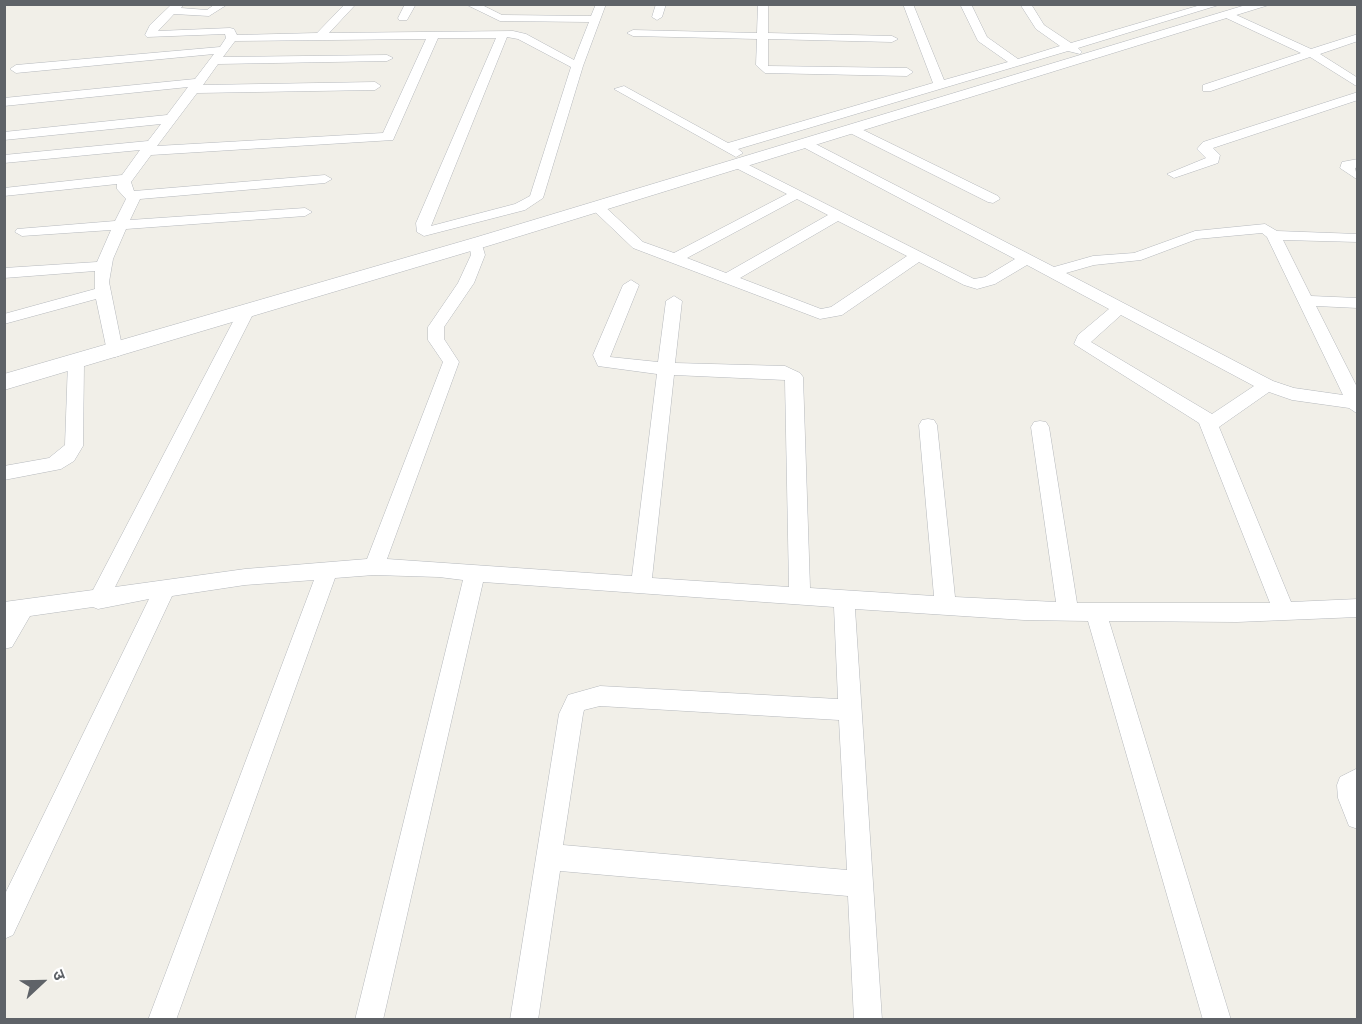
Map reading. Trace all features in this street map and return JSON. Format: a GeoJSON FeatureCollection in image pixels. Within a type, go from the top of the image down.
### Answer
{"type":"FeatureCollection","features":[{"type":"Feature","properties":{"kind":"street"},"geometry":{"type":"LineString","coordinates":[[223,4],[209,13],[175,8],[151,30],[151,35],[230,31],[232,38]]}},
{"type":"Feature","properties":{"kind":"street"},"geometry":{"type":"LineString","coordinates":[[321,35],[351,4]]}},
{"type":"Feature","properties":{"kind":"street"},"geometry":{"type":"LineString","coordinates":[[403,18],[411,4]]}},
{"type":"Feature","properties":{"kind":"street"},"geometry":{"type":"LineString","coordinates":[[470,4],[500,18],[596,19]]}},
{"type":"Feature","properties":{"kind":"street"},"geometry":{"type":"LineString","coordinates":[[503,34],[422,229],[430,232],[477,233],[539,194],[577,66],[601,4]]}},
{"type":"Feature","properties":{"kind":"street"},"geometry":{"type":"LineString","coordinates":[[657,17],[661,4]]}},
{"type":"Feature","properties":{"kind":"street"},"geometry":{"type":"LineString","coordinates":[[763,4],[762,65],[765,69],[907,72]]}},
{"type":"Feature","properties":{"kind":"street"},"geometry":{"type":"LineString","coordinates":[[908,4],[940,86]]}},
{"type":"Feature","properties":{"kind":"street"},"geometry":{"type":"LineString","coordinates":[[965,4],[982,39],[1017,63]]}},
{"type":"Feature","properties":{"kind":"street"},"geometry":{"type":"LineString","coordinates":[[1025,4],[1040,27],[1077,53]]}},
{"type":"Feature","properties":{"kind":"street"},"geometry":{"type":"LineString","coordinates":[[4,382],[76,362],[113,343],[246,312],[477,233],[597,207],[738,156],[1077,53],[1222,10],[1264,4]]}},
{"type":"Feature","properties":{"kind":"street"},"geometry":{"type":"LineString","coordinates":[[544,6],[550,19]]}},
{"type":"Feature","properties":{"kind":"street"},"geometry":{"type":"LineString","coordinates":[[738,156],[806,143],[853,129],[940,86],[1017,63],[1077,53],[1194,7],[1222,10],[1311,53],[1358,84]]}},
{"type":"Feature","properties":{"kind":"street"},"geometry":{"type":"LineString","coordinates":[[633,33],[763,38],[892,39]]}},
{"type":"Feature","properties":{"kind":"street"},"geometry":{"type":"LineString","coordinates":[[4,159],[148,148],[388,137],[434,34]]}},
{"type":"Feature","properties":{"kind":"street"},"geometry":{"type":"LineString","coordinates":[[325,179],[132,195],[124,189],[126,179],[148,148],[232,38],[503,34],[522,36],[577,66]]}},
{"type":"Feature","properties":{"kind":"street"},"geometry":{"type":"LineString","coordinates":[[1207,88],[1358,37]]}},
{"type":"Feature","properties":{"kind":"street"},"geometry":{"type":"LineString","coordinates":[[16,69],[222,50]]}},
{"type":"Feature","properties":{"kind":"street"},"geometry":{"type":"LineString","coordinates":[[213,61],[387,58]]}},
{"type":"Feature","properties":{"kind":"street"},"geometry":{"type":"LineString","coordinates":[[877,72],[892,109]]}},
{"type":"Feature","properties":{"kind":"street"},"geometry":{"type":"LineString","coordinates":[[4,102],[195,86],[375,86]]}},
{"type":"Feature","properties":{"kind":"street"},"geometry":{"type":"LineString","coordinates":[[620,89],[738,156],[797,194],[977,284],[990,281],[1026,259]]}},
{"type":"Feature","properties":{"kind":"street"},"geometry":{"type":"LineString","coordinates":[[1174,174],[1213,160],[1213,155],[1204,149],[1208,145],[1358,96]]}},
{"type":"Feature","properties":{"kind":"street"},"geometry":{"type":"LineString","coordinates":[[4,136],[170,119]]}},
{"type":"Feature","properties":{"kind":"street"},"geometry":{"type":"LineString","coordinates":[[853,129],[993,199]]}},
{"type":"Feature","properties":{"kind":"street"},"geometry":{"type":"LineString","coordinates":[[806,143],[1026,259],[1268,385],[1292,394],[1356,405],[1351,382],[1305,301],[1273,235],[1265,228],[1195,235],[1136,257],[1093,261],[1052,272]]}},
{"type":"Feature","properties":{"kind":"street"},"geometry":{"type":"LineString","coordinates":[[1358,163],[1347,165],[1347,168],[1358,176]]}},
{"type":"Feature","properties":{"kind":"street"},"geometry":{"type":"LineString","coordinates":[[4,192],[126,179]]}},
{"type":"Feature","properties":{"kind":"street"},"geometry":{"type":"LineString","coordinates":[[675,259],[797,194]]}},
{"type":"Feature","properties":{"kind":"street"},"geometry":{"type":"LineString","coordinates":[[113,343],[102,292],[103,266],[132,202],[132,195]]}},
{"type":"Feature","properties":{"kind":"street"},"geometry":{"type":"LineString","coordinates":[[597,207],[631,241],[814,312],[829,314],[918,256]]}},
{"type":"Feature","properties":{"kind":"street"},"geometry":{"type":"LineString","coordinates":[[22,232],[119,227],[305,212]]}},
{"type":"Feature","properties":{"kind":"street"},"geometry":{"type":"LineString","coordinates":[[727,279],[838,215]]}},
{"type":"Feature","properties":{"kind":"street"},"geometry":{"type":"LineString","coordinates":[[374,567],[451,362],[450,357],[436,340],[436,327],[466,283],[478,255],[477,233]]}},
{"type":"Feature","properties":{"kind":"street"},"geometry":{"type":"LineString","coordinates":[[1273,235],[1358,238]]}},
{"type":"Feature","properties":{"kind":"street"},"geometry":{"type":"LineString","coordinates":[[4,273],[103,266]]}},
{"type":"Feature","properties":{"kind":"street"},"geometry":{"type":"LineString","coordinates":[[631,285],[601,360],[608,364],[666,369],[785,372],[794,377],[800,595]]}},
{"type":"Feature","properties":{"kind":"street"},"geometry":{"type":"LineString","coordinates":[[4,319],[102,292]]}},
{"type":"Feature","properties":{"kind":"street"},"geometry":{"type":"LineString","coordinates":[[641,585],[674,301]]}},
{"type":"Feature","properties":{"kind":"street"},"geometry":{"type":"LineString","coordinates":[[1305,301],[1358,303]]}},
{"type":"Feature","properties":{"kind":"street"},"geometry":{"type":"LineString","coordinates":[[1120,308],[1084,339],[1082,344],[1200,412],[1209,426],[1284,611]]}},
{"type":"Feature","properties":{"kind":"street"},"geometry":{"type":"LineString","coordinates":[[98,600],[246,312]]}},
{"type":"Feature","properties":{"kind":"street"},"geometry":{"type":"LineString","coordinates":[[4,473],[54,465],[67,456],[74,446],[76,362]]}},
{"type":"Feature","properties":{"kind":"street"},"geometry":{"type":"LineString","coordinates":[[1209,426],[1268,385]]}},
{"type":"Feature","properties":{"kind":"street"},"geometry":{"type":"LineString","coordinates":[[928,425],[945,606]]}},
{"type":"Feature","properties":{"kind":"street"},"geometry":{"type":"LineString","coordinates":[[1040,428],[1068,612]]}},
{"type":"Feature","properties":{"kind":"street"},"geometry":{"type":"LineString","coordinates":[[4,640],[13,610],[98,600],[165,588],[328,569],[374,567],[945,606],[1068,612],[1284,611],[1358,608]]}},
{"type":"Feature","properties":{"kind":"street"},"geometry":{"type":"LineString","coordinates":[[162,1020],[328,569]]}},
{"type":"Feature","properties":{"kind":"street"},"geometry":{"type":"LineString","coordinates":[[369,1020],[475,573]]}},
{"type":"Feature","properties":{"kind":"street"},"geometry":{"type":"LineString","coordinates":[[4,926],[165,588]]}},
{"type":"Feature","properties":{"kind":"street"},"geometry":{"type":"LineString","coordinates":[[844,598],[868,1020]]}},
{"type":"Feature","properties":{"kind":"street"},"geometry":{"type":"LineString","coordinates":[[1096,613],[1217,1020]]}},
{"type":"Feature","properties":{"kind":"street"},"geometry":{"type":"LineString","coordinates":[[525,1020],[571,714],[576,702],[600,696],[850,710]]}},
{"type":"Feature","properties":{"kind":"street"},"geometry":{"type":"LineString","coordinates":[[1358,779],[1349,785],[1350,798],[1358,817]]}},
{"type":"Feature","properties":{"kind":"street"},"geometry":{"type":"LineString","coordinates":[[549,857],[860,884]]}}]}
